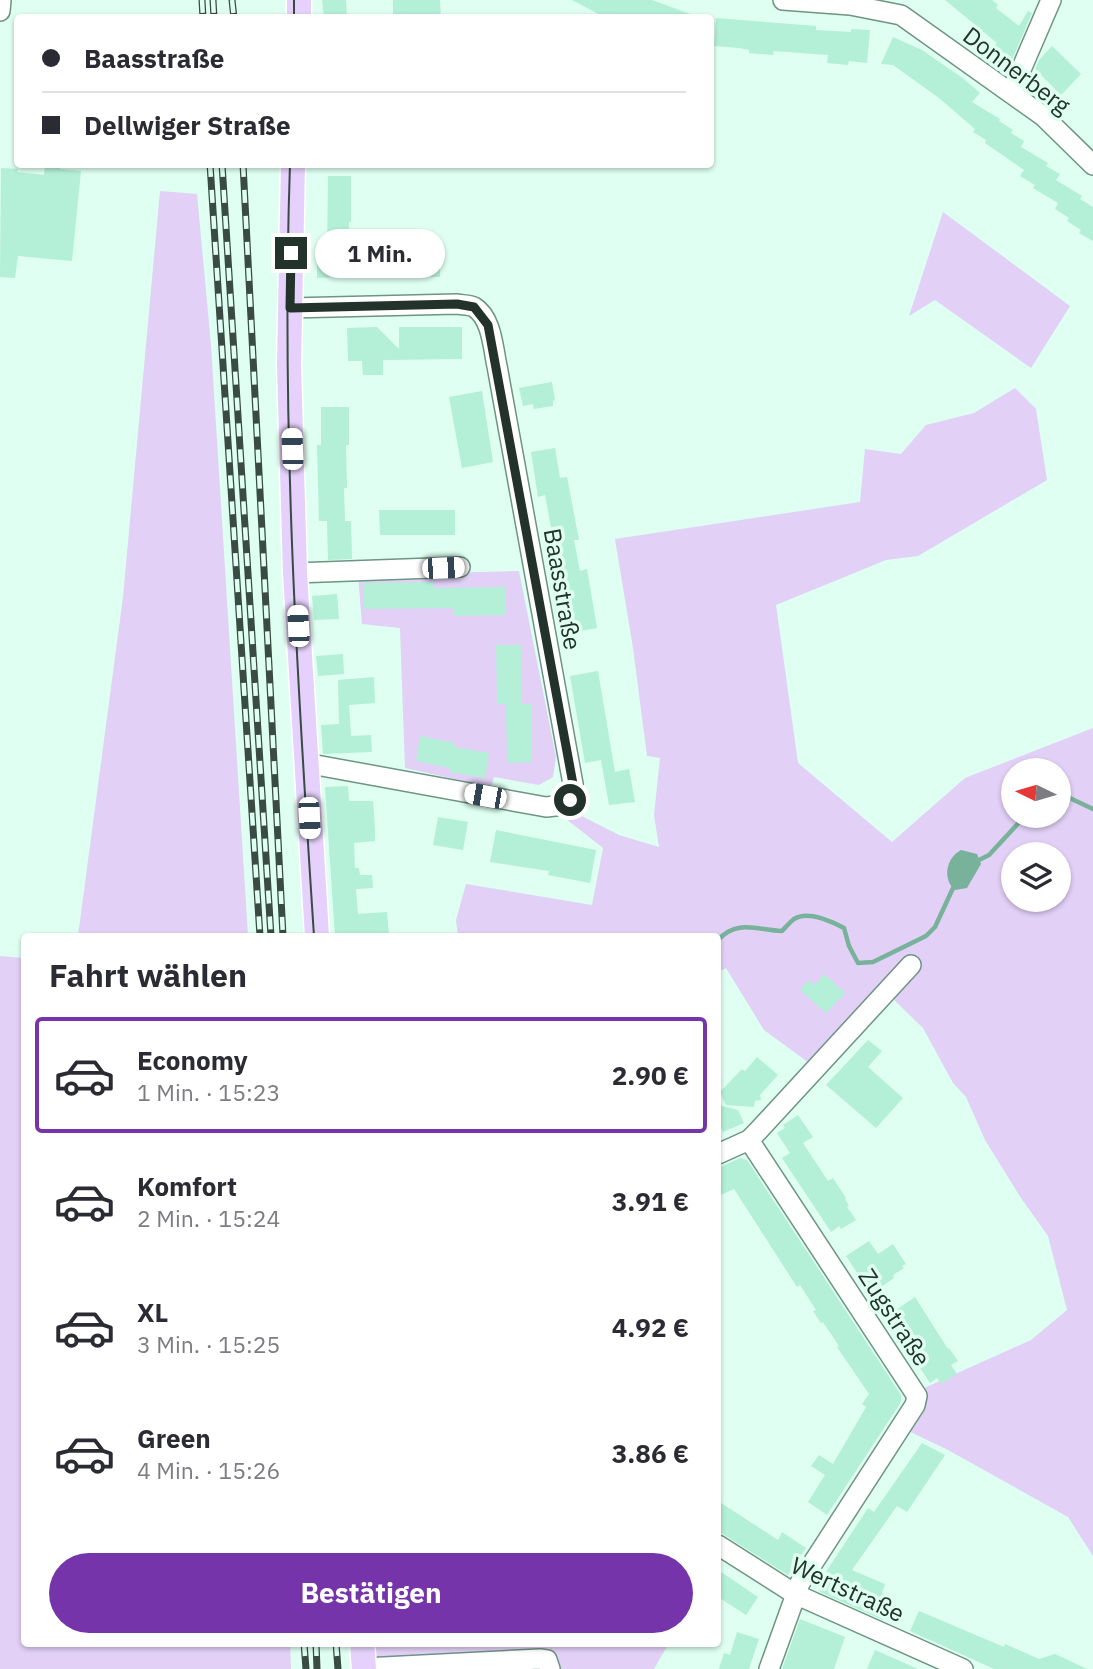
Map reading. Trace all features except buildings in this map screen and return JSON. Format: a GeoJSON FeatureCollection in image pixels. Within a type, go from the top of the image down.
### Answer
{"type":"FeatureCollection","features":[{"type":"Feature","properties":{"kind":"main road"},"geometry":{"type":"LineString","coordinates":[[293,168],[289,365],[295,573],[317,933]]}},
{"type":"Feature","properties":{"kind":"main road"},"geometry":{"type":"LineString","coordinates":[[362,1647],[364,1669]]}},
{"type":"Feature","properties":{"kind":"street"},"geometry":{"type":"LineString","coordinates":[[0,10],[1,0]]}},
{"type":"Feature","properties":{"kind":"street","name":"Donnerberg"},"geometry":{"type":"LineString","coordinates":[[783,0],[905,8],[1043,116],[1093,165]]}},
{"type":"Feature","properties":{"kind":"street"},"geometry":{"type":"LineString","coordinates":[[1011,93],[1051,0]]}},
{"type":"Feature","properties":{"kind":"street","name":"Baasstraße"},"geometry":{"type":"LineString","coordinates":[[290,308],[457,304],[474,307],[484,318],[497,366],[573,784],[570,800],[564,805],[545,807],[306,763]]}},
{"type":"Feature","properties":{"kind":"street"},"geometry":{"type":"LineString","coordinates":[[295,573],[460,567]]}},
{"type":"Feature","properties":{"kind":"street"},"geometry":{"type":"LineString","coordinates":[[721,1153],[749,1139],[911,965]]}},
{"type":"Feature","properties":{"kind":"street","name":"Zugstraße"},"geometry":{"type":"LineString","coordinates":[[749,1139],[917,1396],[915,1405],[806,1572],[795,1594]]}},
{"type":"Feature","properties":{"kind":"street","name":"Wertstraße"},"geometry":{"type":"LineString","coordinates":[[721,1547],[795,1594],[963,1669]]}},
{"type":"Feature","properties":{"kind":"street"},"geometry":{"type":"LineString","coordinates":[[769,1669],[795,1594]]}},
{"type":"Feature","properties":{"kind":"street"},"geometry":{"type":"LineString","coordinates":[[364,1669],[540,1659],[547,1660],[550,1669]]}},
{"type":"Feature","properties":{"kind":"shaded area"},"geometry":{"type":"Polygon","coordinates":[[[160,191],[197,194],[211,345],[248,933],[78,933],[123,597],[160,191]]]}},
{"type":"Feature","properties":{"kind":"shaded area"},"geometry":{"type":"Polygon","coordinates":[[[943,212],[1070,306],[1031,368],[935,300],[909,316],[943,212]]]}},
{"type":"Feature","properties":{"kind":"shaded area"},"geometry":{"type":"Polygon","coordinates":[[[1015,388],[1036,409],[1047,480],[918,556],[886,560],[776,605],[798,763],[892,842],[965,778],[1001,764],[1001,828],[1071,828],[1071,758],[1016,758],[1093,728],[1093,1556],[1068,1517],[948,1450],[900,1427],[922,1389],[1031,1340],[1067,1310],[1048,1236],[985,1140],[966,1097],[953,1083],[923,1028],[894,1000],[905,981],[816,1068],[764,1030],[726,968],[721,970],[721,933],[458,933],[456,920],[466,884],[592,905],[603,848],[566,819],[570,810],[619,835],[659,847],[654,815],[660,758],[647,756],[615,539],[860,502],[865,449],[901,454],[926,425],[974,413],[1015,388]]]}},
{"type":"Feature","properties":{"kind":"shaded area"},"geometry":{"type":"Polygon","coordinates":[[[519,571],[556,757],[553,777],[539,785],[494,777],[491,787],[405,768],[400,628],[362,624],[358,575],[519,571]]]}},
{"type":"Feature","properties":{"kind":"shaded area"},"geometry":{"type":"Polygon","coordinates":[[[961,850],[977,854],[981,864],[967,888],[955,890],[947,875],[949,863],[961,850]]]}},
{"type":"Feature","properties":{"kind":"shaded area"},"geometry":{"type":"Polygon","coordinates":[[[0,956],[21,958],[21,1647],[290,1647],[291,1669],[0,1669],[0,956]]]}},
{"type":"Feature","properties":{"kind":"shaded area"},"geometry":{"type":"Polygon","coordinates":[[[366,1647],[667,1647],[654,1669],[545,1669],[546,1654],[366,1665],[366,1647]]]}},
{"type":"Feature","properties":{"kind":"waterway"},"geometry":{"type":"LineString","coordinates":[[1071,799],[1093,809]]}},
{"type":"Feature","properties":{"kind":"waterway"},"geometry":{"type":"LineString","coordinates":[[975,862],[989,855],[1014,828]]}},
{"type":"Feature","properties":{"kind":"waterway"},"geometry":{"type":"LineString","coordinates":[[721,937],[740,928],[782,931],[794,919],[813,916],[844,928],[858,963],[873,962],[926,936],[935,927],[954,886]]}},
{"type":"Feature","properties":{"kind":"tram line"},"geometry":{"type":"LineString","coordinates":[[294,0],[294,14]]}},
{"type":"Feature","properties":{"kind":"tram line"},"geometry":{"type":"LineString","coordinates":[[290,168],[289,454],[314,933]]}},
{"type":"Feature","properties":{"kind":"railway"},"geometry":{"type":"LineString","coordinates":[[202,0],[203,14]]}},
{"type":"Feature","properties":{"kind":"railway"},"geometry":{"type":"LineString","coordinates":[[213,0],[214,14]]}},
{"type":"Feature","properties":{"kind":"railway"},"geometry":{"type":"LineString","coordinates":[[232,0],[234,14]]}},
{"type":"Feature","properties":{"kind":"railway"},"geometry":{"type":"LineString","coordinates":[[210,168],[260,933]]}},
{"type":"Feature","properties":{"kind":"railway"},"geometry":{"type":"LineString","coordinates":[[222,168],[271,933]]}},
{"type":"Feature","properties":{"kind":"railway"},"geometry":{"type":"LineString","coordinates":[[243,168],[283,933]]}},
{"type":"Feature","properties":{"kind":"railway"},"geometry":{"type":"LineString","coordinates":[[304,1647],[306,1669]]}},
{"type":"Feature","properties":{"kind":"railway"},"geometry":{"type":"LineString","coordinates":[[316,1647],[317,1669]]}},
{"type":"Feature","properties":{"kind":"railway"},"geometry":{"type":"LineString","coordinates":[[336,1647],[338,1669]]}},
{"type":"Feature","properties":{"kind":"route"},"geometry":{"type":"LineString","coordinates":[[291,253],[290,308],[457,304],[474,307],[488,325],[573,784],[570,800]]}}]}
